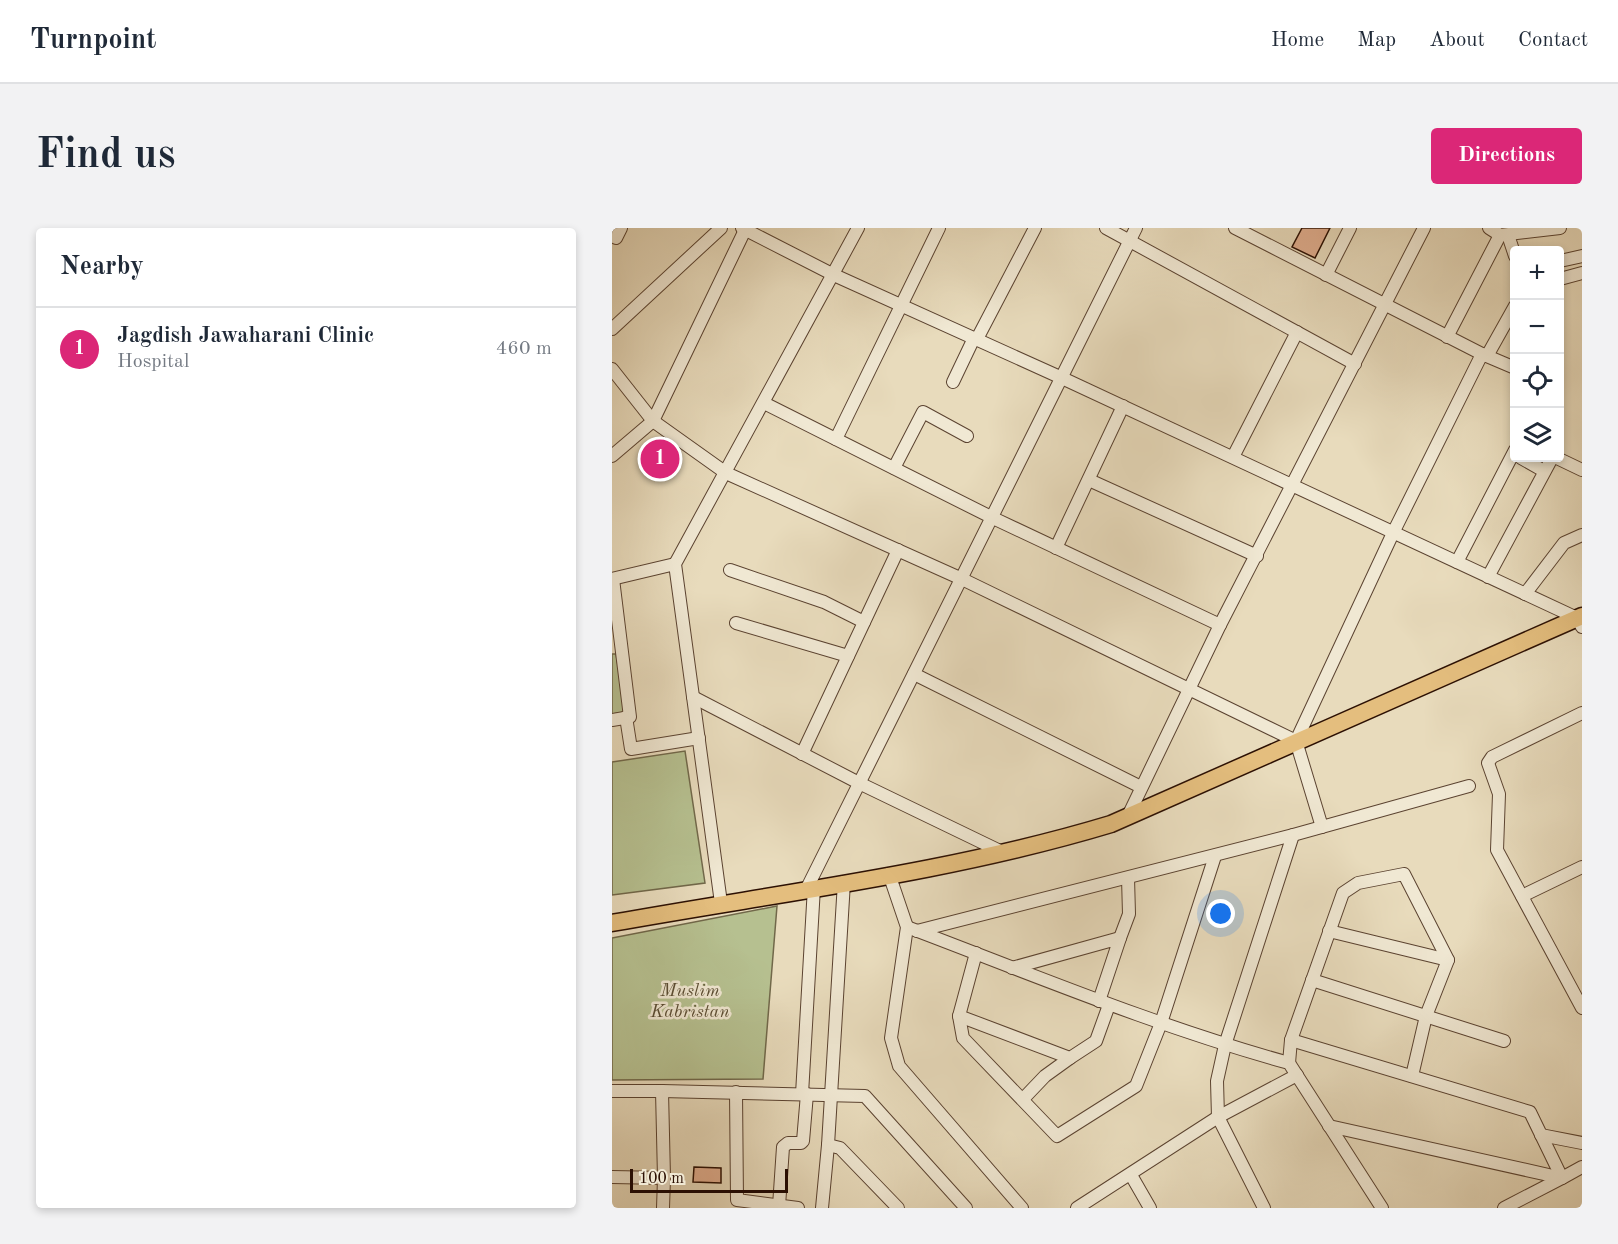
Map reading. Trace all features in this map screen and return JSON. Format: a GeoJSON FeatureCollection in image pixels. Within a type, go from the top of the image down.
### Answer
{"type":"FeatureCollection","features":[{"type":"Feature","properties":{"kind":"main road"},"geometry":{"type":"LineString","coordinates":[[612,923],[889,874],[1052,842],[1128,816],[1296,741],[1580,620]]}},
{"type":"Feature","properties":{"kind":"street"},"geometry":{"type":"LineString","coordinates":[[612,329],[721,228]]}},
{"type":"Feature","properties":{"kind":"street"},"geometry":{"type":"LineString","coordinates":[[721,903],[675,564],[858,228]]}},
{"type":"Feature","properties":{"kind":"street"},"geometry":{"type":"LineString","coordinates":[[836,439],[939,228]]}},
{"type":"Feature","properties":{"kind":"street"},"geometry":{"type":"LineString","coordinates":[[953,382],[1035,228]]}},
{"type":"Feature","properties":{"kind":"street"},"geometry":{"type":"LineString","coordinates":[[1106,228],[1355,364]]}},
{"type":"Feature","properties":{"kind":"street"},"geometry":{"type":"LineString","coordinates":[[779,1206],[783,1147],[788,1143],[801,1143],[803,1140],[810,888],[859,783],[1136,228]]}},
{"type":"Feature","properties":{"kind":"street"},"geometry":{"type":"LineString","coordinates":[[1235,228],[1447,337],[1510,366]]}},
{"type":"Feature","properties":{"kind":"street"},"geometry":{"type":"LineString","coordinates":[[1326,275],[1350,228]]}},
{"type":"Feature","properties":{"kind":"street"},"geometry":{"type":"LineString","coordinates":[[1128,816],[1221,625],[1424,228]]}},
{"type":"Feature","properties":{"kind":"street"},"geometry":{"type":"LineString","coordinates":[[1499,233],[1560,228]]}},
{"type":"Feature","properties":{"kind":"street"},"geometry":{"type":"LineString","coordinates":[[612,456],[653,421],[744,229],[766,233],[834,275],[1123,406],[1580,620]]}},
{"type":"Feature","properties":{"kind":"street"},"geometry":{"type":"LineString","coordinates":[[1447,337],[1499,233]]}},
{"type":"Feature","properties":{"kind":"street"},"geometry":{"type":"LineString","coordinates":[[1499,233],[1510,249]]}},
{"type":"Feature","properties":{"kind":"street"},"geometry":{"type":"LineString","coordinates":[[1564,260],[1582,256]]}},
{"type":"Feature","properties":{"kind":"street"},"geometry":{"type":"LineString","coordinates":[[1564,278],[1582,273]]}},
{"type":"Feature","properties":{"kind":"street"},"geometry":{"type":"LineString","coordinates":[[1322,827],[1296,741],[1393,533],[1484,355],[1510,314]]}},
{"type":"Feature","properties":{"kind":"street"},"geometry":{"type":"LineString","coordinates":[[1233,458],[1297,332]]}},
{"type":"Feature","properties":{"kind":"street"},"geometry":{"type":"LineString","coordinates":[[612,369],[653,421],[726,473],[962,579],[1296,741]]}},
{"type":"Feature","properties":{"kind":"street"},"geometry":{"type":"LineString","coordinates":[[764,403],[993,518],[1221,625]]}},
{"type":"Feature","properties":{"kind":"street"},"geometry":{"type":"LineString","coordinates":[[1056,548],[1123,406]]}},
{"type":"Feature","properties":{"kind":"street"},"geometry":{"type":"LineString","coordinates":[[894,468],[923,412],[967,436]]}},
{"type":"Feature","properties":{"kind":"street"},"geometry":{"type":"LineString","coordinates":[[1564,461],[1582,470]]}},
{"type":"Feature","properties":{"kind":"street"},"geometry":{"type":"LineString","coordinates":[[1457,562],[1511,462]]}},
{"type":"Feature","properties":{"kind":"street"},"geometry":{"type":"LineString","coordinates":[[1530,462],[1544,471]]}},
{"type":"Feature","properties":{"kind":"street"},"geometry":{"type":"LineString","coordinates":[[1488,577],[1550,462]]}},
{"type":"Feature","properties":{"kind":"street"},"geometry":{"type":"LineString","coordinates":[[1089,480],[1257,556]]}},
{"type":"Feature","properties":{"kind":"street"},"geometry":{"type":"LineString","coordinates":[[1525,594],[1564,543],[1582,535]]}},
{"type":"Feature","properties":{"kind":"street"},"geometry":{"type":"LineString","coordinates":[[802,754],[898,550]]}},
{"type":"Feature","properties":{"kind":"street"},"geometry":{"type":"LineString","coordinates":[[612,720],[630,717],[617,648],[613,579],[675,564]]}},
{"type":"Feature","properties":{"kind":"street"},"geometry":{"type":"LineString","coordinates":[[730,570],[824,602],[864,622]]}},
{"type":"Feature","properties":{"kind":"street"},"geometry":{"type":"LineString","coordinates":[[736,623],[848,656]]}},
{"type":"Feature","properties":{"kind":"street"},"geometry":{"type":"LineString","coordinates":[[914,674],[1142,787]]}},
{"type":"Feature","properties":{"kind":"street"},"geometry":{"type":"LineString","coordinates":[[693,697],[859,783],[1002,852]]}},
{"type":"Feature","properties":{"kind":"street"},"geometry":{"type":"LineString","coordinates":[[1582,713],[1492,757],[1488,763],[1499,794],[1497,850],[1582,1008]]}},
{"type":"Feature","properties":{"kind":"street"},"geometry":{"type":"LineString","coordinates":[[626,717],[631,749],[699,738]]}},
{"type":"Feature","properties":{"kind":"street"},"geometry":{"type":"LineString","coordinates":[[912,929],[1293,836],[1469,786]]}},
{"type":"Feature","properties":{"kind":"street"},"geometry":{"type":"LineString","coordinates":[[1264,1208],[1218,1118],[1216,1081],[1225,1046],[1293,836]]}},
{"type":"Feature","properties":{"kind":"street"},"geometry":{"type":"LineString","coordinates":[[976,953],[959,1016],[963,1038],[1024,1098],[1057,1136],[1136,1086],[1161,1023],[1215,856]]}},
{"type":"Feature","properties":{"kind":"street"},"geometry":{"type":"LineString","coordinates":[[1522,896],[1582,867]]}},
{"type":"Feature","properties":{"kind":"street"},"geometry":{"type":"LineString","coordinates":[[889,874],[912,929],[891,1038],[899,1066],[1022,1208]]}},
{"type":"Feature","properties":{"kind":"street"},"geometry":{"type":"LineString","coordinates":[[1288,1063],[1291,1040],[1342,893],[1358,883],[1404,874],[1448,960],[1426,1016],[1412,1076]]}},
{"type":"Feature","properties":{"kind":"street"},"geometry":{"type":"LineString","coordinates":[[1024,1098],[1045,1076],[1096,1041],[1120,938],[1129,914],[1128,878]]}},
{"type":"Feature","properties":{"kind":"street"},"geometry":{"type":"LineString","coordinates":[[822,1208],[832,1095],[844,882]]}},
{"type":"Feature","properties":{"kind":"street"},"geometry":{"type":"LineString","coordinates":[[912,929],[1104,1003],[1225,1046],[1288,1063],[1382,1208]]}},
{"type":"Feature","properties":{"kind":"street"},"geometry":{"type":"LineString","coordinates":[[1329,931],[1448,960]]}},
{"type":"Feature","properties":{"kind":"street"},"geometry":{"type":"LineString","coordinates":[[1012,968],[1120,938]]}},
{"type":"Feature","properties":{"kind":"street"},"geometry":{"type":"LineString","coordinates":[[1312,980],[1504,1041]]}},
{"type":"Feature","properties":{"kind":"street"},"geometry":{"type":"LineString","coordinates":[[959,1016],[1070,1058]]}},
{"type":"Feature","properties":{"kind":"street"},"geometry":{"type":"LineString","coordinates":[[1291,1040],[1530,1112],[1562,1178]]}},
{"type":"Feature","properties":{"kind":"street"},"geometry":{"type":"LineString","coordinates":[[1077,1208],[1218,1118],[1297,1075]]}},
{"type":"Feature","properties":{"kind":"street"},"geometry":{"type":"LineString","coordinates":[[612,1091],[865,1095],[966,1208]]}},
{"type":"Feature","properties":{"kind":"street"},"geometry":{"type":"LineString","coordinates":[[662,1091],[663,1208]]}},
{"type":"Feature","properties":{"kind":"street"},"geometry":{"type":"LineString","coordinates":[[736,1092],[736,1204],[798,1208]]}},
{"type":"Feature","properties":{"kind":"street"},"geometry":{"type":"LineString","coordinates":[[1329,1125],[1562,1178]]}},
{"type":"Feature","properties":{"kind":"street"},"geometry":{"type":"LineString","coordinates":[[1541,1135],[1582,1143]]}},
{"type":"Feature","properties":{"kind":"street"},"geometry":{"type":"LineString","coordinates":[[828,1145],[840,1148],[898,1208]]}},
{"type":"Feature","properties":{"kind":"street"},"geometry":{"type":"LineString","coordinates":[[1504,1208],[1582,1167]]}},
{"type":"Feature","properties":{"kind":"street"},"geometry":{"type":"LineString","coordinates":[[1131,1174],[1150,1208]]}},
{"type":"Feature","properties":{"kind":"street"},"geometry":{"type":"LineString","coordinates":[[612,1177],[664,1178]]}},
{"type":"Feature","properties":{"kind":"green space"},"geometry":{"type":"Polygon","coordinates":[[[612,654],[616,654],[626,712],[612,714],[612,654]]]}},
{"type":"Feature","properties":{"kind":"green space"},"geometry":{"type":"Polygon","coordinates":[[[685,751],[705,883],[612,895],[612,762],[685,751]]]}},
{"type":"Feature","properties":{"kind":"green space","name":"Muslim Kabristan"},"geometry":{"type":"Polygon","coordinates":[[[777,906],[763,1079],[612,1080],[612,938],[777,906]]]}},
{"type":"Feature","properties":{"kind":"building"},"geometry":{"type":"Polygon","coordinates":[[[1302,228],[1330,228],[1315,258],[1292,247],[1302,228]]]}},
{"type":"Feature","properties":{"kind":"building"},"geometry":{"type":"Polygon","coordinates":[[[660,448],[676,459],[666,474],[649,463],[660,448]]]}},
{"type":"Feature","properties":{"kind":"building"},"geometry":{"type":"Polygon","coordinates":[[[694,1167],[721,1168],[721,1183],[693,1182],[694,1167]]]}},
{"type":"Feature","properties":{"kind":"place","name":"Jagdish Jawaharani Clinic"},"geometry":{"type":"Point","coordinates":[660,459]}}]}
